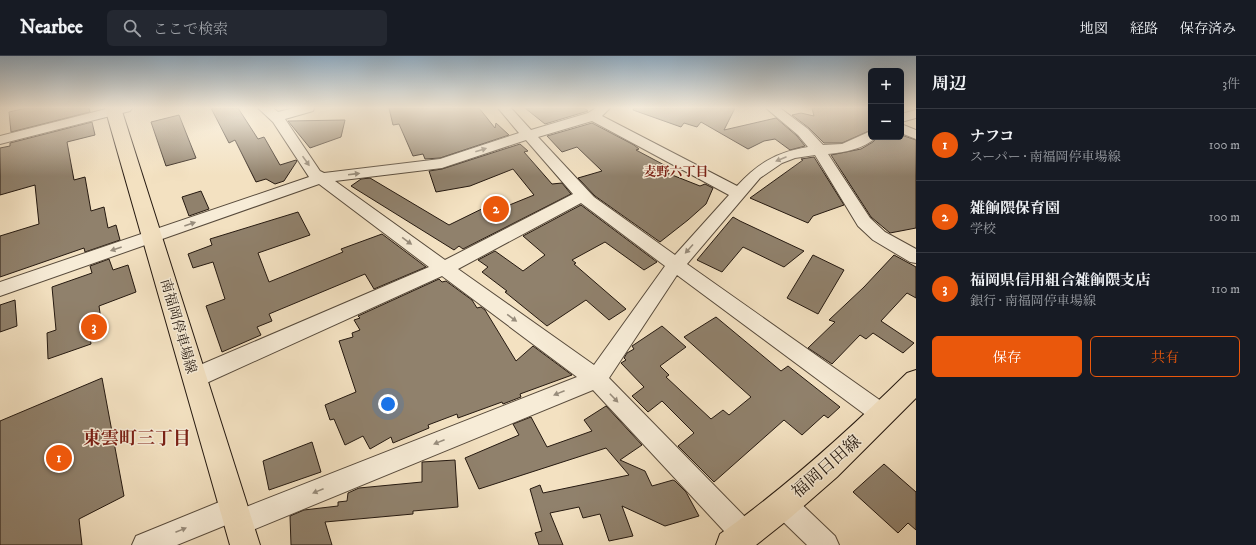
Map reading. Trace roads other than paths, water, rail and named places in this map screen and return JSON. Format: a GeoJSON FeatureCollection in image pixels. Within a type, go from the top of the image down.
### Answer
{"type":"FeatureCollection","features":[{"type":"Feature","properties":{"kind":"main road","name":"南福岡停車場線"},"geometry":{"type":"LineString","coordinates":[[123,131],[194,378],[245,545]]}},
{"type":"Feature","properties":{"kind":"main road","name":"福岡日田線"},"geometry":{"type":"LineString","coordinates":[[738,540],[837,459],[883,416],[916,381]]}},
{"type":"Feature","properties":{"kind":"street"},"geometry":{"type":"LineString","coordinates":[[0,140],[35,131]]}},
{"type":"Feature","properties":{"kind":"street"},"geometry":{"type":"LineString","coordinates":[[283,131],[315,174],[596,379],[738,540]]}},
{"type":"Feature","properties":{"kind":"street"},"geometry":{"type":"LineString","coordinates":[[524,131],[582,196],[883,416]]}},
{"type":"Feature","properties":{"kind":"street"},"geometry":{"type":"LineString","coordinates":[[0,289],[322,178],[442,163],[541,131]]}},
{"type":"Feature","properties":{"kind":"street"},"geometry":{"type":"LineString","coordinates":[[631,131],[738,193]]}},
{"type":"Feature","properties":{"kind":"street"},"geometry":{"type":"LineString","coordinates":[[801,131],[819,150],[864,222],[879,236],[916,257]]}},
{"type":"Feature","properties":{"kind":"street"},"geometry":{"type":"LineString","coordinates":[[145,545],[236,516],[596,379],[669,273],[755,174],[777,160],[790,155],[843,148],[856,144],[868,137]]}},
{"type":"Feature","properties":{"kind":"street"},"geometry":{"type":"LineString","coordinates":[[194,378],[444,268],[582,196]]}},
{"type":"Feature","properties":{"kind":"street"},"geometry":{"type":"LineString","coordinates":[[783,504],[826,545]]}},
{"type":"Feature","properties":{"kind":"place","name":"雑餉隈保育園"},"geometry":{"type":"Point","coordinates":[496,209]}},
{"type":"Feature","properties":{"kind":"place","name":"福岡県信用組合雑餉隈支店"},"geometry":{"type":"Point","coordinates":[94,327]}},
{"type":"Feature","properties":{"kind":"place","name":"ナフコ"},"geometry":{"type":"Point","coordinates":[59,458]}},
{"type":"Feature","properties":{"kind":"district","name":"麦野六丁目"},"geometry":{"type":"Point","coordinates":[676,171]}},
{"type":"Feature","properties":{"kind":"district","name":"東雲町三丁目"},"geometry":{"type":"Point","coordinates":[137,438]}}]}
